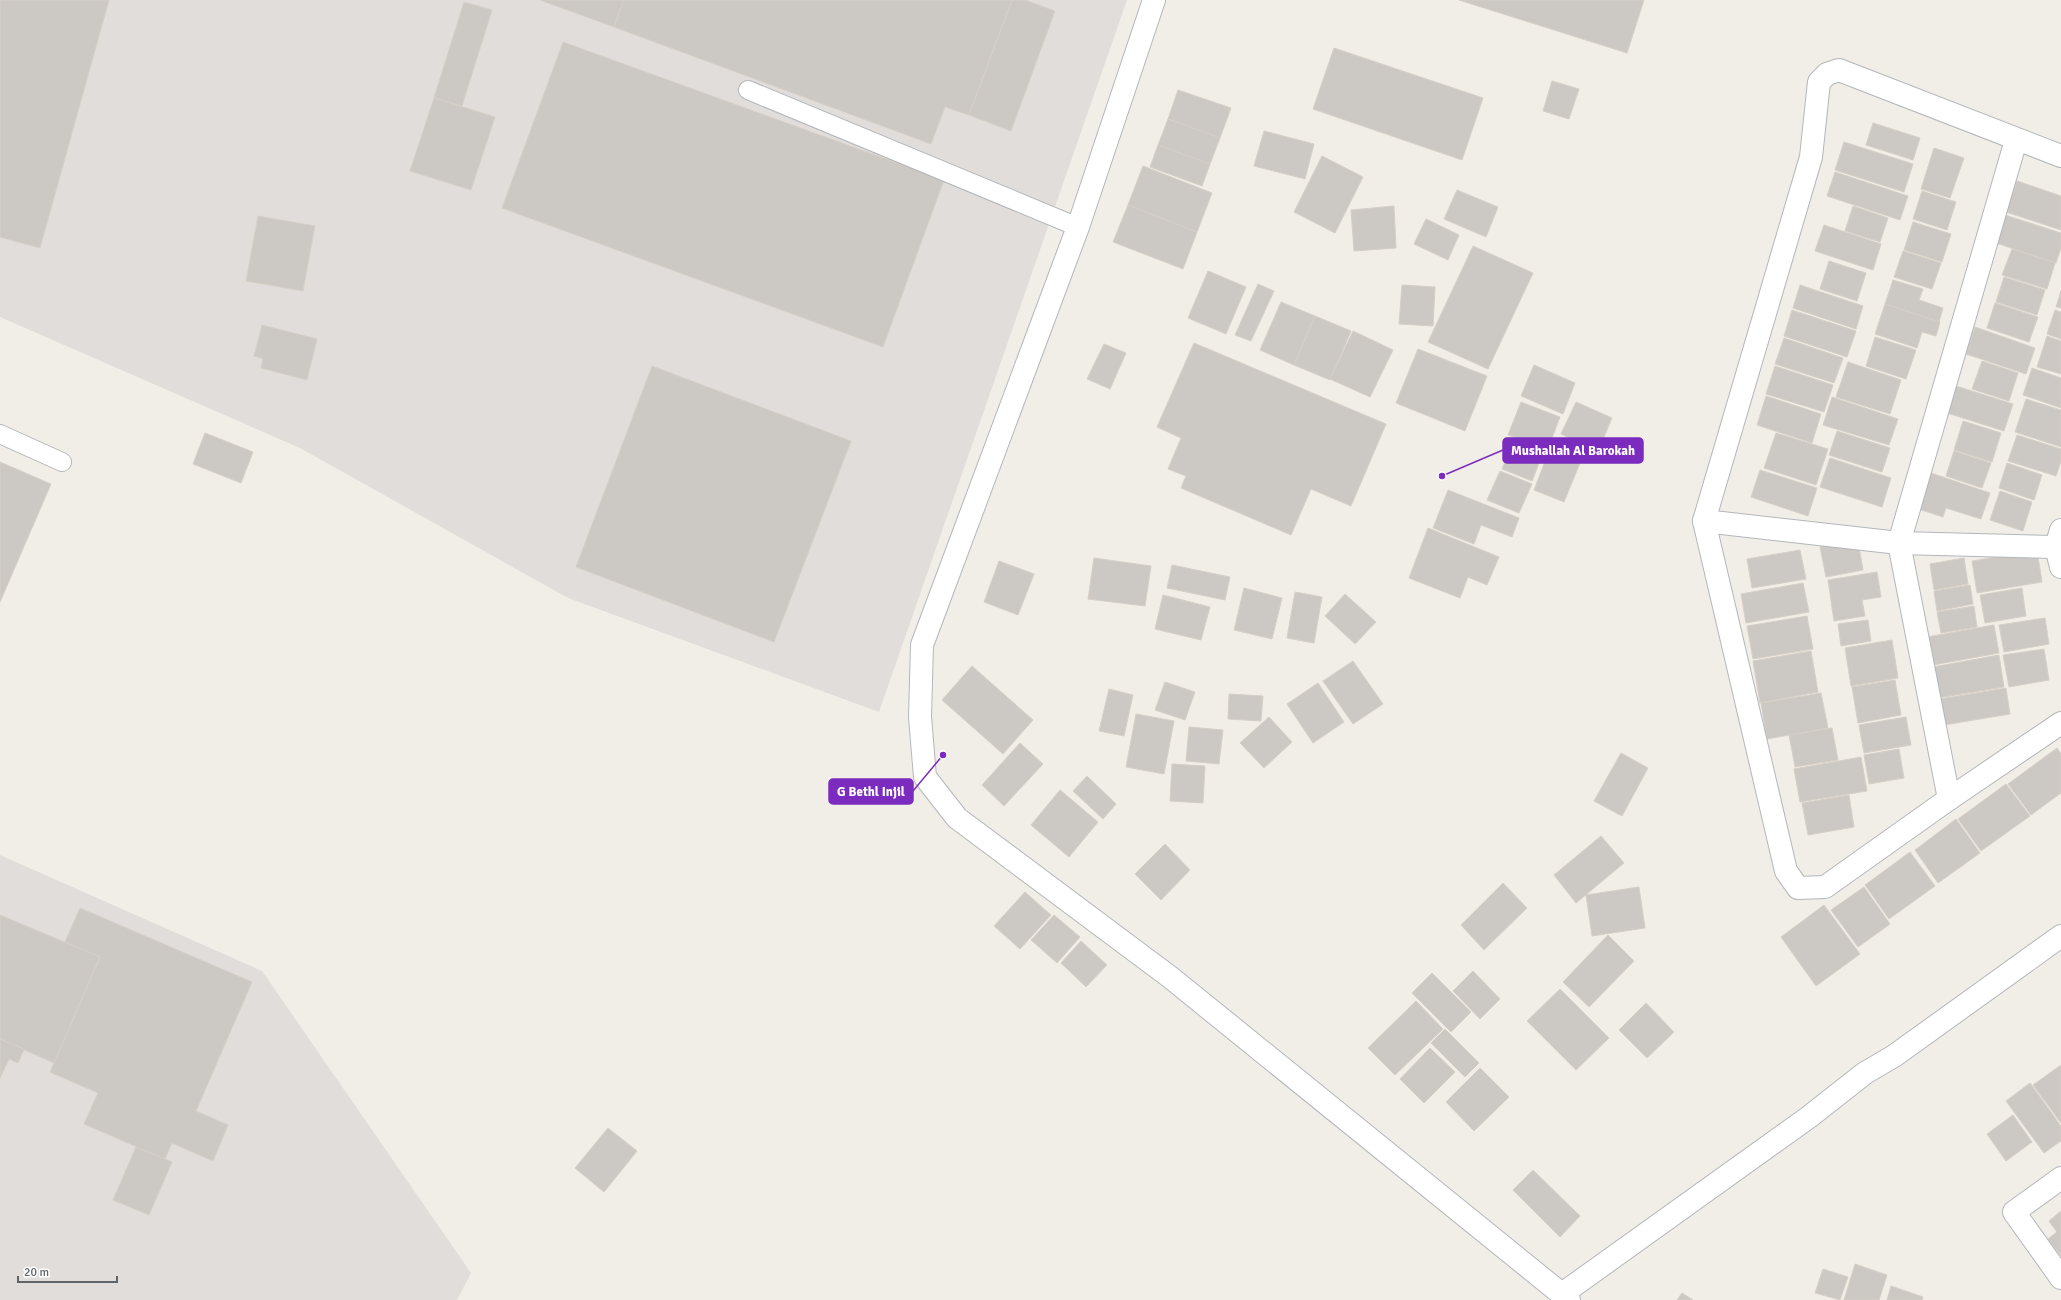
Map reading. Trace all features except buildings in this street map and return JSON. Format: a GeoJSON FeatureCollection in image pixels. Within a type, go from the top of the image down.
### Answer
{"type":"FeatureCollection","features":[{"type":"Feature","properties":{"kind":"street"},"geometry":{"type":"LineString","coordinates":[[1154,0],[1078,227],[922,645],[920,717],[925,777],[957,818],[1170,977],[1565,1297],[1810,1117],[1865,1073],[1894,1056],[2061,936]]}},
{"type":"Feature","properties":{"kind":"street"},"geometry":{"type":"LineString","coordinates":[[2061,156],[2016,140],[1839,70],[1827,74],[1819,82],[1811,157],[1704,521],[1786,871],[1798,888],[1824,887],[1948,798],[2061,723]]}},
{"type":"Feature","properties":{"kind":"street"},"geometry":{"type":"LineString","coordinates":[[1948,798],[1899,543],[2016,140]]}},
{"type":"Feature","properties":{"kind":"street"},"geometry":{"type":"LineString","coordinates":[[1704,521],[1899,543],[2058,538],[2061,567]]}},
{"type":"Feature","properties":{"kind":"street"},"geometry":{"type":"LineString","coordinates":[[2061,1178],[2014,1212],[2061,1278]]}},
{"type":"Feature","properties":{"kind":"lane"},"geometry":{"type":"LineString","coordinates":[[748,90],[1078,227]]}},
{"type":"Feature","properties":{"kind":"lane"},"geometry":{"type":"LineString","coordinates":[[0,434],[62,462]]}},
{"type":"Feature","properties":{"kind":"shaded area"},"geometry":{"type":"Polygon","coordinates":[[[0,0],[1127,0],[879,712],[568,598],[300,448],[0,317],[0,0]]]}},
{"type":"Feature","properties":{"kind":"shaded area"},"geometry":{"type":"Polygon","coordinates":[[[0,855],[262,971],[471,1273],[457,1300],[0,1300],[0,855]]]}},
{"type":"Feature","properties":{"kind":"place","name":"Mushallah Al Barokah"},"geometry":{"type":"Point","coordinates":[1442,476]}},
{"type":"Feature","properties":{"kind":"place","name":"G Bethl Injil"},"geometry":{"type":"Point","coordinates":[943,755]}}]}
